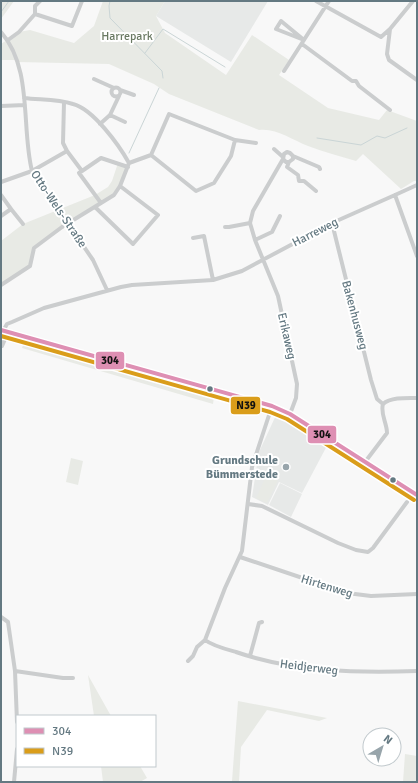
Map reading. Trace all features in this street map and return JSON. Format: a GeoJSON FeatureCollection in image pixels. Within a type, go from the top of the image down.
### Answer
{"type":"FeatureCollection","features":[{"type":"Feature","properties":{"kind":"street"},"geometry":{"type":"LineString","coordinates":[[8,40],[19,32],[35,14],[35,6],[40,1]]}},
{"type":"Feature","properties":{"kind":"street"},"geometry":{"type":"LineString","coordinates":[[35,14],[72,26],[82,1]]}},
{"type":"Feature","properties":{"kind":"street"},"geometry":{"type":"LineString","coordinates":[[316,1],[381,37],[389,43]]}},
{"type":"Feature","properties":{"kind":"street"},"geometry":{"type":"LineString","coordinates":[[284,71],[329,1]]}},
{"type":"Feature","properties":{"kind":"street"},"geometry":{"type":"LineString","coordinates":[[381,37],[390,29],[413,2],[417,5]]}},
{"type":"Feature","properties":{"kind":"street"},"geometry":{"type":"LineString","coordinates":[[303,42],[276,29],[281,20],[303,42],[352,81],[356,81],[359,86],[390,110]]}},
{"type":"Feature","properties":{"kind":"street"},"geometry":{"type":"LineString","coordinates":[[390,29],[387,54],[389,60],[417,80]]}},
{"type":"Feature","properties":{"kind":"street","name":"Otto-Wels-Straße"},"geometry":{"type":"LineString","coordinates":[[1,32],[8,40],[15,55],[24,98],[29,160],[32,171],[93,260],[107,290]]}},
{"type":"Feature","properties":{"kind":"street"},"geometry":{"type":"LineString","coordinates":[[94,79],[134,95]]}},
{"type":"Feature","properties":{"kind":"street"},"geometry":{"type":"LineString","coordinates":[[114,88],[112,90],[112,94],[116,97],[119,96]]}},
{"type":"Feature","properties":{"kind":"street"},"geometry":{"type":"LineString","coordinates":[[100,124],[110,115],[121,92],[120,90]]}},
{"type":"Feature","properties":{"kind":"street"},"geometry":{"type":"LineString","coordinates":[[1,285],[30,266],[34,248],[67,223],[114,195],[120,186],[128,165],[123,152],[100,124],[84,108],[64,102],[24,98]]}},
{"type":"Feature","properties":{"kind":"street"},"geometry":{"type":"LineString","coordinates":[[64,102],[63,143],[82,171]]}},
{"type":"Feature","properties":{"kind":"street"},"geometry":{"type":"LineString","coordinates":[[1,106],[25,105]]}},
{"type":"Feature","properties":{"kind":"street"},"geometry":{"type":"LineString","coordinates":[[101,203],[79,173],[101,158],[128,165],[151,155],[168,114],[235,140],[256,143]]}},
{"type":"Feature","properties":{"kind":"street"},"geometry":{"type":"LineString","coordinates":[[110,115],[125,122]]}},
{"type":"Feature","properties":{"kind":"street"},"geometry":{"type":"LineString","coordinates":[[151,155],[196,191],[214,183],[231,156],[235,140]]}},
{"type":"Feature","properties":{"kind":"street"},"geometry":{"type":"LineString","coordinates":[[274,149],[286,162],[289,162]]}},
{"type":"Feature","properties":{"kind":"street"},"geometry":{"type":"LineString","coordinates":[[1,182],[32,171],[67,151]]}},
{"type":"Feature","properties":{"kind":"street"},"geometry":{"type":"LineString","coordinates":[[225,227],[250,223],[253,211],[284,154],[287,152],[319,167],[320,169]]}},
{"type":"Feature","properties":{"kind":"street"},"geometry":{"type":"LineString","coordinates":[[293,156],[287,167],[298,175],[299,181],[304,180],[316,191]]}},
{"type":"Feature","properties":{"kind":"street","name":"Harreweg"},"geometry":{"type":"LineString","coordinates":[[2,330],[8,324],[33,312],[107,290],[132,284],[213,280],[242,271],[332,223],[417,185]]}},
{"type":"Feature","properties":{"kind":"street"},"geometry":{"type":"LineString","coordinates":[[95,207],[133,244],[158,215],[120,186]]}},
{"type":"Feature","properties":{"kind":"street"},"geometry":{"type":"LineString","coordinates":[[1,195],[23,224]]}},
{"type":"Feature","properties":{"kind":"street"},"geometry":{"type":"LineString","coordinates":[[395,195],[417,256]]}},
{"type":"Feature","properties":{"kind":"street"},"geometry":{"type":"LineString","coordinates":[[1,216],[11,209]]}},
{"type":"Feature","properties":{"kind":"street"},"geometry":{"type":"LineString","coordinates":[[255,240],[272,232],[280,216]]}},
{"type":"Feature","properties":{"kind":"street","name":"Erikaweg"},"geometry":{"type":"LineString","coordinates":[[250,223],[255,240],[278,296],[298,384],[296,398],[290,414]]}},
{"type":"Feature","properties":{"kind":"street","name":"Bakenhusweg"},"geometry":{"type":"LineString","coordinates":[[332,223],[371,380],[377,399],[383,404]]}},
{"type":"Feature","properties":{"kind":"street"},"geometry":{"type":"LineString","coordinates":[[193,238],[204,236],[213,280]]}},
{"type":"Feature","properties":{"kind":"street"},"geometry":{"type":"LineString","coordinates":[[2,330],[272,406],[290,414],[417,495]]}},
{"type":"Feature","properties":{"kind":"street"},"geometry":{"type":"LineString","coordinates":[[1,345],[2,346],[8,332]]}},
{"type":"Feature","properties":{"kind":"street"},"geometry":{"type":"LineString","coordinates":[[365,462],[387,433],[382,412],[383,404],[392,400],[417,398]]}},
{"type":"Feature","properties":{"kind":"street"},"geometry":{"type":"LineString","coordinates":[[188,661],[193,656],[197,647],[205,640],[225,588],[240,557],[244,544],[254,458],[272,406]]}},
{"type":"Feature","properties":{"kind":"street"},"geometry":{"type":"LineString","coordinates":[[248,504],[262,506],[341,544],[356,550],[368,552],[373,548],[394,517],[407,502]]}},
{"type":"Feature","properties":{"kind":"street","name":"Hirtenweg"},"geometry":{"type":"LineString","coordinates":[[240,557],[347,594],[371,596],[417,594]]}},
{"type":"Feature","properties":{"kind":"street"},"geometry":{"type":"LineString","coordinates":[[1,617],[8,622],[15,671],[17,715]]}},
{"type":"Feature","properties":{"kind":"street"},"geometry":{"type":"LineString","coordinates":[[250,656],[259,624],[262,622]]}},
{"type":"Feature","properties":{"kind":"street","name":"Heidjerweg"},"geometry":{"type":"LineString","coordinates":[[205,640],[210,644],[283,664],[333,671],[417,671]]}},
{"type":"Feature","properties":{"kind":"street"},"geometry":{"type":"LineString","coordinates":[[15,671],[73,678]]}},
{"type":"Feature","properties":{"kind":"street"},"geometry":{"type":"LineString","coordinates":[[14,782],[16,760]]}},
{"type":"Feature","properties":{"kind":"shaded area"},"geometry":{"type":"Polygon","coordinates":[[[165,1],[268,1],[231,62],[156,16],[165,1]]]}},
{"type":"Feature","properties":{"kind":"shaded area","name":"Grundschule Bümmerstede"},"geometry":{"type":"Polygon","coordinates":[[[277,413],[290,417],[329,442],[302,493],[279,482],[268,505],[252,497],[259,452],[277,413]]]}},
{"type":"Feature","properties":{"kind":"shaded area"},"geometry":{"type":"Polygon","coordinates":[[[280,483],[302,494],[291,517],[269,505],[280,483]]]}},
{"type":"Feature","properties":{"kind":"green space"},"geometry":{"type":"Polygon","coordinates":[[[1,1],[14,1],[1,19],[1,1]]]}},
{"type":"Feature","properties":{"kind":"green space","name":"Harrepark"},"geometry":{"type":"Polygon","coordinates":[[[103,1],[165,1],[156,16],[165,33],[226,75],[252,35],[289,60],[279,75],[328,108],[379,120],[387,110],[417,121],[417,181],[414,181],[401,189],[363,154],[356,161],[308,146],[272,131],[259,130],[169,94],[154,84],[109,64],[17,62],[16,60],[1,60],[1,44],[19,32],[30,30],[74,43],[94,26],[103,1]]]}},
{"type":"Feature","properties":{"kind":"green space"},"geometry":{"type":"Polygon","coordinates":[[[118,163],[128,167],[114,195],[34,248],[30,266],[1,285],[1,241],[23,224],[95,195],[108,187],[112,181],[118,163]]]}},
{"type":"Feature","properties":{"kind":"green space"},"geometry":{"type":"Polygon","coordinates":[[[26,337],[215,390],[213,404],[22,348],[26,337]]]}},
{"type":"Feature","properties":{"kind":"green space"},"geometry":{"type":"Polygon","coordinates":[[[71,458],[83,461],[78,485],[66,482],[71,458]]]}},
{"type":"Feature","properties":{"kind":"green space"},"geometry":{"type":"Polygon","coordinates":[[[267,474],[278,480],[267,503],[256,498],[267,474]]]}},
{"type":"Feature","properties":{"kind":"green space"},"geometry":{"type":"Polygon","coordinates":[[[88,675],[110,715],[94,715],[88,675]]]}},
{"type":"Feature","properties":{"kind":"green space"},"geometry":{"type":"Polygon","coordinates":[[[238,701],[327,718],[319,721],[267,710],[241,747],[239,782],[232,781],[238,701]]]}},
{"type":"Feature","properties":{"kind":"green space"},"geometry":{"type":"Polygon","coordinates":[[[405,754],[417,756],[417,782],[403,782],[405,754]]]}},
{"type":"Feature","properties":{"kind":"green space"},"geometry":{"type":"Polygon","coordinates":[[[101,767],[141,767],[147,778],[140,782],[103,782],[101,767]]]}},
{"type":"Feature","properties":{"kind":"waterway"},"geometry":{"type":"LineString","coordinates":[[1,12],[9,1]]}},
{"type":"Feature","properties":{"kind":"waterway"},"geometry":{"type":"LineString","coordinates":[[110,1],[110,18],[162,71],[163,78]]}},
{"type":"Feature","properties":{"kind":"waterway"},"geometry":{"type":"LineString","coordinates":[[145,53],[163,29],[225,67]]}},
{"type":"Feature","properties":{"kind":"waterway"},"geometry":{"type":"LineString","coordinates":[[129,153],[159,88]]}},
{"type":"Feature","properties":{"kind":"waterway"},"geometry":{"type":"LineString","coordinates":[[317,138],[361,145],[377,136],[385,138],[407,128]]}},
{"type":"Feature","properties":{"kind":"transit line","name":"304"},"geometry":{"type":"LineString","coordinates":[[1,330],[272,406],[290,414],[417,495]]}},
{"type":"Feature","properties":{"kind":"transit line","name":"N39"},"geometry":{"type":"LineString","coordinates":[[1,336],[270,412],[287,419],[414,500]]}},
{"type":"Feature","properties":{"kind":"place","name":"Grundschule Bümmerstede"},"geometry":{"type":"Point","coordinates":[286,467]}}]}
